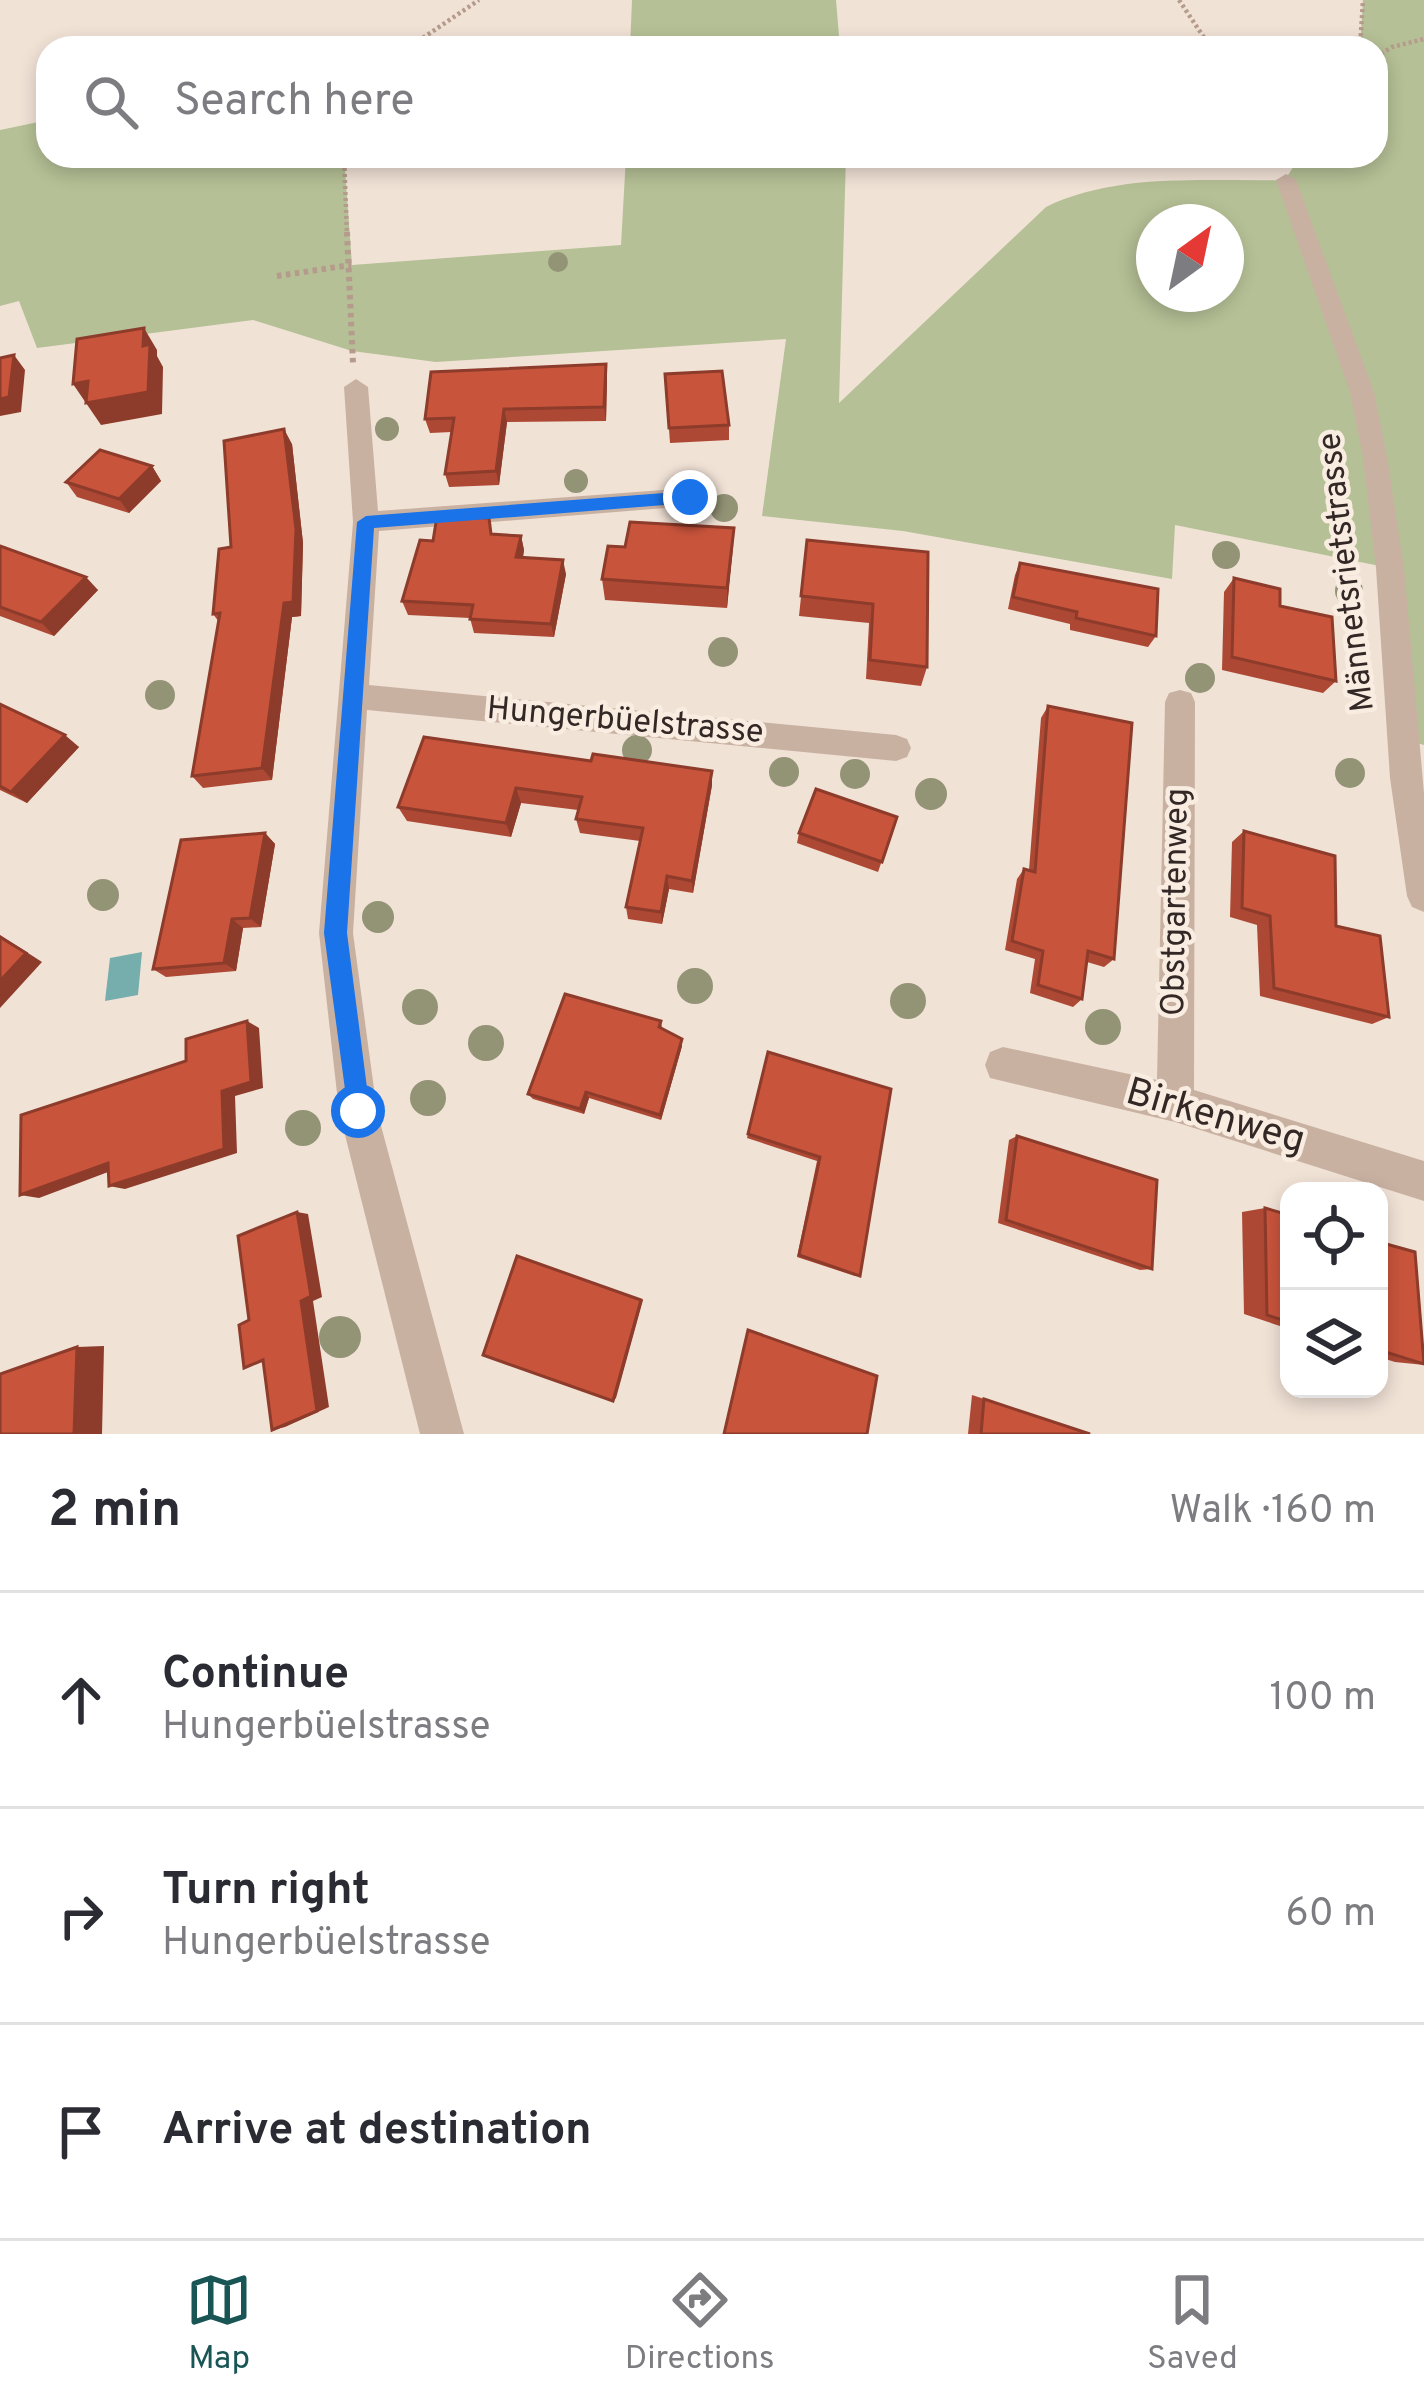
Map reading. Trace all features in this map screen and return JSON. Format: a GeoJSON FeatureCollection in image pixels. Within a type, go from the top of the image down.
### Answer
{"type":"FeatureCollection","features":[{"type":"Feature","properties":{"kind":"street","name":"Männetsrietstrasse"},"geometry":{"type":"LineString","coordinates":[[1286,180],[1362,392],[1375,457],[1390,568],[1406,778],[1424,896]]}},
{"type":"Feature","properties":{"kind":"street"},"geometry":{"type":"LineString","coordinates":[[356,388],[366,522],[335,933],[358,1111],[442,1434]]}},
{"type":"Feature","properties":{"kind":"street"},"geometry":{"type":"LineString","coordinates":[[366,522],[690,497]]}},
{"type":"Feature","properties":{"kind":"street","name":"Hungerbüelstrasse"},"geometry":{"type":"LineString","coordinates":[[354,696],[896,748]]}},
{"type":"Feature","properties":{"kind":"street","name":"Obstgartenweg"},"geometry":{"type":"LineString","coordinates":[[1174,1103],[1180,702]]}},
{"type":"Feature","properties":{"kind":"street","name":"Birkenweg"},"geometry":{"type":"LineString","coordinates":[[1003,1065],[1174,1103],[1424,1180]]}},
{"type":"Feature","properties":{"kind":"path"},"geometry":{"type":"LineString","coordinates":[[426,36],[479,0]]}},
{"type":"Feature","properties":{"kind":"path"},"geometry":{"type":"LineString","coordinates":[[1179,0],[1203,36]]}},
{"type":"Feature","properties":{"kind":"path"},"geometry":{"type":"LineString","coordinates":[[1361,36],[1363,0]]}},
{"type":"Feature","properties":{"kind":"path"},"geometry":{"type":"LineString","coordinates":[[1388,52],[1423,41]]}},
{"type":"Feature","properties":{"kind":"path"},"geometry":{"type":"LineString","coordinates":[[345,168],[356,388]]}},
{"type":"Feature","properties":{"kind":"path"},"geometry":{"type":"LineString","coordinates":[[277,276],[351,265]]}},
{"type":"Feature","properties":{"kind":"green space"},"geometry":{"type":"Polygon","coordinates":[[[632,0],[836,0],[839,36],[630,36],[632,0]]]}},
{"type":"Feature","properties":{"kind":"green space"},"geometry":{"type":"Polygon","coordinates":[[[1363,0],[1424,0],[1424,745],[1403,739],[1390,568],[1175,525],[1172,579],[903,531],[762,516],[786,339],[436,362],[352,351],[253,320],[37,348],[19,301],[0,306],[0,130],[36,122],[36,168],[345,168],[352,265],[621,245],[625,168],[846,168],[839,403],[1046,207],[1103,188],[1194,180],[1285,180],[1292,168],[1388,168],[1388,36],[1361,36],[1363,0]]]}},
{"type":"Feature","properties":{"kind":"water"},"geometry":{"type":"Polygon","coordinates":[[[142,952],[138,995],[105,1001],[110,958],[142,952]]]}},
{"type":"Feature","properties":{"kind":"building"},"geometry":{"type":"Polygon","coordinates":[[[144,328],[143,346],[150,344],[148,392],[86,403],[88,381],[73,384],[77,339],[144,328]]]}},
{"type":"Feature","properties":{"kind":"building"},"geometry":{"type":"Polygon","coordinates":[[[14,355],[9,397],[0,399],[0,358],[14,355]]]}},
{"type":"Feature","properties":{"kind":"building"},"geometry":{"type":"Polygon","coordinates":[[[606,364],[604,407],[504,409],[496,471],[445,474],[454,418],[425,419],[431,372],[606,364]]]}},
{"type":"Feature","properties":{"kind":"building"},"geometry":{"type":"Polygon","coordinates":[[[722,371],[729,425],[669,428],[665,374],[722,371]]]}},
{"type":"Feature","properties":{"kind":"building"},"geometry":{"type":"Polygon","coordinates":[[[284,429],[296,529],[293,602],[284,603],[262,768],[192,776],[220,613],[213,614],[219,549],[231,547],[224,441],[284,429]]]}},
{"type":"Feature","properties":{"kind":"building"},"geometry":{"type":"Polygon","coordinates":[[[100,450],[152,466],[119,499],[66,482],[100,450]]]}},
{"type":"Feature","properties":{"kind":"building"},"geometry":{"type":"Polygon","coordinates":[[[437,516],[489,518],[491,534],[521,536],[516,557],[563,560],[551,624],[470,619],[473,605],[402,601],[420,540],[433,541],[437,516]]]}},
{"type":"Feature","properties":{"kind":"building"},"geometry":{"type":"Polygon","coordinates":[[[630,522],[734,528],[727,588],[602,579],[608,546],[625,547],[630,522]]]}},
{"type":"Feature","properties":{"kind":"building"},"geometry":{"type":"Polygon","coordinates":[[[807,540],[928,552],[927,667],[870,660],[873,604],[801,596],[807,540]]]}},
{"type":"Feature","properties":{"kind":"building"},"geometry":{"type":"Polygon","coordinates":[[[0,546],[86,577],[41,622],[0,607],[0,546]]]}},
{"type":"Feature","properties":{"kind":"building"},"geometry":{"type":"Polygon","coordinates":[[[1020,563],[1158,589],[1156,636],[1076,618],[1077,612],[1013,597],[1020,563]]]}},
{"type":"Feature","properties":{"kind":"building"},"geometry":{"type":"Polygon","coordinates":[[[1234,578],[1280,589],[1280,606],[1332,617],[1336,681],[1232,657],[1234,578]]]}},
{"type":"Feature","properties":{"kind":"building"},"geometry":{"type":"Polygon","coordinates":[[[0,704],[65,735],[11,792],[0,786],[0,704]]]}},
{"type":"Feature","properties":{"kind":"building"},"geometry":{"type":"Polygon","coordinates":[[[1048,706],[1132,723],[1114,959],[1088,951],[1082,999],[1038,985],[1043,951],[1012,941],[1024,869],[1035,872],[1048,706]]]}},
{"type":"Feature","properties":{"kind":"building"},"geometry":{"type":"Polygon","coordinates":[[[424,737],[591,761],[593,754],[712,771],[692,881],[667,876],[661,912],[626,907],[643,828],[576,819],[582,797],[516,788],[506,823],[398,807],[424,737]]]}},
{"type":"Feature","properties":{"kind":"building"},"geometry":{"type":"Polygon","coordinates":[[[816,789],[897,817],[882,862],[799,833],[816,789]]]}},
{"type":"Feature","properties":{"kind":"building"},"geometry":{"type":"Polygon","coordinates":[[[1244,831],[1335,856],[1336,926],[1380,936],[1389,1017],[1274,988],[1270,916],[1242,908],[1244,831]]]}},
{"type":"Feature","properties":{"kind":"building"},"geometry":{"type":"Polygon","coordinates":[[[265,833],[250,918],[232,919],[224,963],[153,969],[181,840],[265,833]]]}},
{"type":"Feature","properties":{"kind":"building"},"geometry":{"type":"Polygon","coordinates":[[[0,937],[26,953],[0,981],[0,937]]]}},
{"type":"Feature","properties":{"kind":"building"},"geometry":{"type":"Polygon","coordinates":[[[565,994],[661,1021],[659,1027],[682,1039],[660,1115],[586,1092],[580,1109],[528,1094],[565,994]]]}},
{"type":"Feature","properties":{"kind":"building"},"geometry":{"type":"Polygon","coordinates":[[[247,1021],[251,1082],[222,1091],[224,1149],[109,1186],[108,1163],[20,1195],[21,1115],[186,1061],[186,1039],[247,1021]]]}},
{"type":"Feature","properties":{"kind":"building"},"geometry":{"type":"Polygon","coordinates":[[[768,1052],[891,1089],[860,1276],[799,1255],[820,1157],[748,1134],[768,1052]]]}},
{"type":"Feature","properties":{"kind":"building"},"geometry":{"type":"Polygon","coordinates":[[[1017,1136],[1157,1180],[1152,1269],[1006,1220],[1017,1136]]]}},
{"type":"Feature","properties":{"kind":"building"},"geometry":{"type":"Polygon","coordinates":[[[1265,1208],[1280,1212],[1280,1319],[1267,1315],[1265,1208]]]}},
{"type":"Feature","properties":{"kind":"building"},"geometry":{"type":"Polygon","coordinates":[[[297,1212],[311,1296],[301,1301],[317,1411],[272,1430],[263,1360],[244,1368],[239,1325],[249,1320],[238,1236],[297,1212]]]}},
{"type":"Feature","properties":{"kind":"building"},"geometry":{"type":"Polygon","coordinates":[[[1388,1244],[1415,1252],[1424,1364],[1388,1353],[1388,1244]]]}},
{"type":"Feature","properties":{"kind":"building"},"geometry":{"type":"Polygon","coordinates":[[[517,1256],[641,1300],[613,1401],[483,1355],[517,1256]]]}},
{"type":"Feature","properties":{"kind":"building"},"geometry":{"type":"Polygon","coordinates":[[[748,1330],[877,1376],[867,1434],[724,1434],[748,1330]]]}},
{"type":"Feature","properties":{"kind":"building"},"geometry":{"type":"Polygon","coordinates":[[[77,1347],[74,1434],[0,1434],[0,1374],[77,1347]]]}},
{"type":"Feature","properties":{"kind":"building"},"geometry":{"type":"Polygon","coordinates":[[[984,1399],[1090,1434],[981,1434],[984,1399]]]}},
{"type":"Feature","properties":{"kind":"route"},"geometry":{"type":"LineString","coordinates":[[358,1111],[335,933],[366,522],[690,497]]}}]}
